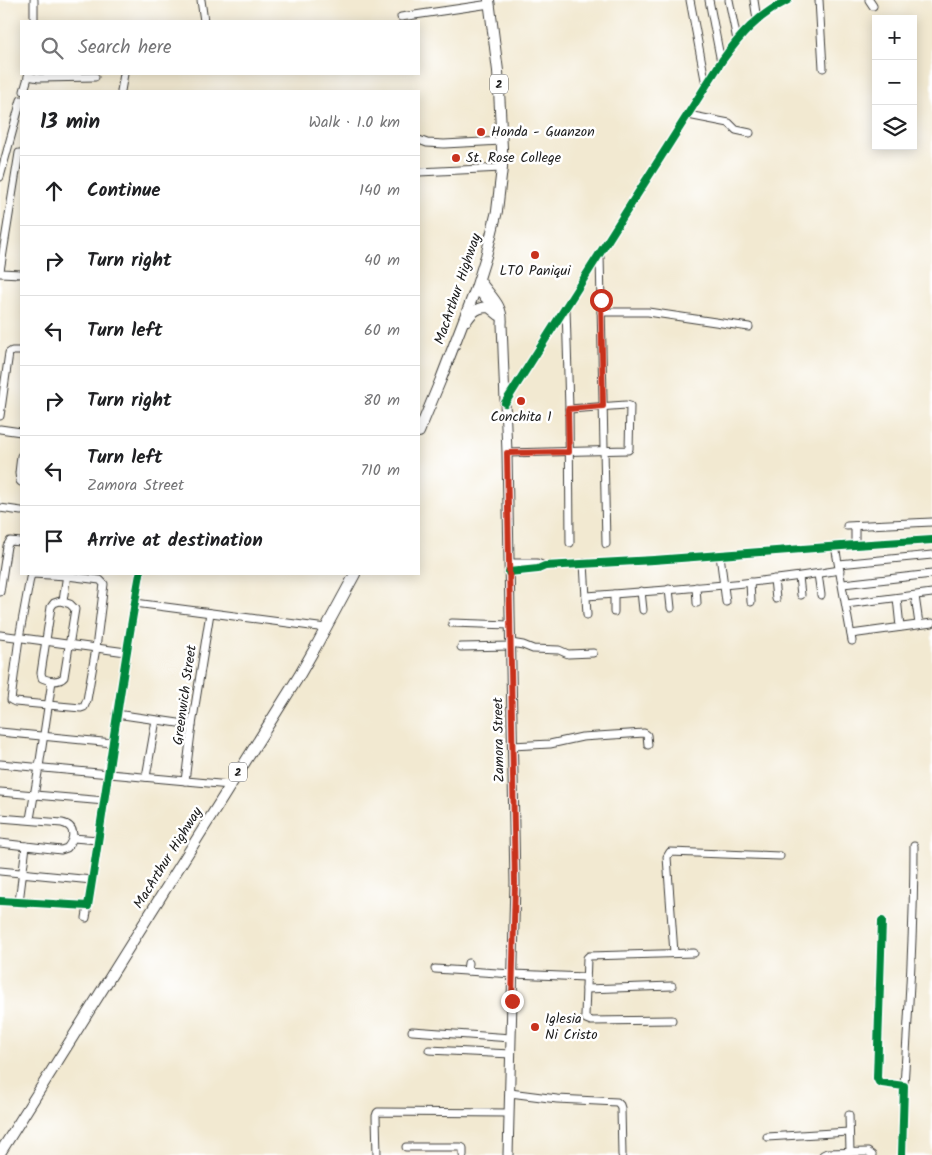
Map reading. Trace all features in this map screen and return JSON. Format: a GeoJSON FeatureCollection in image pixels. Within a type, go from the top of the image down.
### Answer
{"type":"FeatureCollection","features":[{"type":"Feature","properties":{"kind":"highway","name":"MacArthur Highway"},"geometry":{"type":"LineString","coordinates":[[420,430],[477,284],[497,211],[502,168],[502,141],[498,71],[489,2]]}},
{"type":"Feature","properties":{"kind":"highway"},"geometry":{"type":"LineString","coordinates":[[458,333],[471,314],[478,308],[489,307],[501,318]]}},
{"type":"Feature","properties":{"kind":"highway","name":"MacArthur Highway"},"geometry":{"type":"LineString","coordinates":[[0,1154],[299,676],[354,575]]}},
{"type":"Feature","properties":{"kind":"main road","name":"Zamora Street"},"geometry":{"type":"LineString","coordinates":[[477,284],[494,298],[501,318],[507,453],[515,883],[508,1155]]}},
{"type":"Feature","properties":{"kind":"street"},"geometry":{"type":"LineString","coordinates":[[34,0],[34,20]]}},
{"type":"Feature","properties":{"kind":"street"},"geometry":{"type":"LineString","coordinates":[[201,0],[204,20]]}},
{"type":"Feature","properties":{"kind":"street"},"geometry":{"type":"LineString","coordinates":[[690,0],[706,85]]}},
{"type":"Feature","properties":{"kind":"street"},"geometry":{"type":"LineString","coordinates":[[709,0],[721,62]]}},
{"type":"Feature","properties":{"kind":"street"},"geometry":{"type":"LineString","coordinates":[[729,0],[737,40]]}},
{"type":"Feature","properties":{"kind":"street"},"geometry":{"type":"LineString","coordinates":[[754,0],[757,20]]}},
{"type":"Feature","properties":{"kind":"street"},"geometry":{"type":"LineString","coordinates":[[505,403],[721,62],[737,40],[757,20],[788,0]]}},
{"type":"Feature","properties":{"kind":"street"},"geometry":{"type":"LineString","coordinates":[[819,0],[822,68]]}},
{"type":"Feature","properties":{"kind":"street"},"geometry":{"type":"LineString","coordinates":[[401,17],[489,2]]}},
{"type":"Feature","properties":{"kind":"street"},"geometry":{"type":"LineString","coordinates":[[24,90],[29,75],[39,78],[95,77]]}},
{"type":"Feature","properties":{"kind":"street"},"geometry":{"type":"LineString","coordinates":[[120,90],[124,75]]}},
{"type":"Feature","properties":{"kind":"street"},"geometry":{"type":"LineString","coordinates":[[0,177],[20,104]]}},
{"type":"Feature","properties":{"kind":"street"},"geometry":{"type":"LineString","coordinates":[[688,115],[729,123],[736,130],[750,133]]}},
{"type":"Feature","properties":{"kind":"street"},"geometry":{"type":"LineString","coordinates":[[420,140],[427,144],[502,141]]}},
{"type":"Feature","properties":{"kind":"street"},"geometry":{"type":"LineString","coordinates":[[19,153],[0,272],[20,274]]}},
{"type":"Feature","properties":{"kind":"street"},"geometry":{"type":"LineString","coordinates":[[420,172],[502,168]]}},
{"type":"Feature","properties":{"kind":"street"},"geometry":{"type":"LineString","coordinates":[[600,254],[606,544]]}},
{"type":"Feature","properties":{"kind":"street"},"geometry":{"type":"LineString","coordinates":[[566,308],[570,543]]}},
{"type":"Feature","properties":{"kind":"street"},"geometry":{"type":"LineString","coordinates":[[601,312],[648,312],[749,327]]}},
{"type":"Feature","properties":{"kind":"street"},"geometry":{"type":"LineString","coordinates":[[0,416],[9,353],[20,351]]}},
{"type":"Feature","properties":{"kind":"street"},"geometry":{"type":"LineString","coordinates":[[507,453],[629,449],[630,408],[628,405],[568,409]]}},
{"type":"Feature","properties":{"kind":"street"},"geometry":{"type":"LineString","coordinates":[[0,429],[20,432]]}},
{"type":"Feature","properties":{"kind":"street"},"geometry":{"type":"LineString","coordinates":[[20,462],[18,473],[20,481]]}},
{"type":"Feature","properties":{"kind":"street"},"geometry":{"type":"LineString","coordinates":[[0,508],[20,510]]}},
{"type":"Feature","properties":{"kind":"street"},"geometry":{"type":"LineString","coordinates":[[855,544],[851,526],[932,522]]}},
{"type":"Feature","properties":{"kind":"street"},"geometry":{"type":"LineString","coordinates":[[509,567],[520,567],[538,563],[545,566],[654,560],[855,544],[932,540]]}},
{"type":"Feature","properties":{"kind":"street"},"geometry":{"type":"LineString","coordinates":[[0,592],[7,546],[10,541],[20,542]]}},
{"type":"Feature","properties":{"kind":"street"},"geometry":{"type":"LineString","coordinates":[[835,546],[852,638],[900,626],[932,623]]}},
{"type":"Feature","properties":{"kind":"street"},"geometry":{"type":"LineString","coordinates":[[720,555],[726,602]]}},
{"type":"Feature","properties":{"kind":"street"},"geometry":{"type":"LineString","coordinates":[[586,596],[750,582],[818,574],[839,567],[932,555]]}},
{"type":"Feature","properties":{"kind":"street"},"geometry":{"type":"LineString","coordinates":[[584,563],[587,615]]}},
{"type":"Feature","properties":{"kind":"street"},"geometry":{"type":"LineString","coordinates":[[818,574],[821,594]]}},
{"type":"Feature","properties":{"kind":"street"},"geometry":{"type":"LineString","coordinates":[[843,584],[932,574]]}},
{"type":"Feature","properties":{"kind":"street"},"geometry":{"type":"LineString","coordinates":[[32,575],[19,638],[11,700],[15,702],[78,709],[84,707],[87,700],[96,648],[104,584],[100,580],[67,575],[63,601]]}},
{"type":"Feature","properties":{"kind":"street"},"geometry":{"type":"LineString","coordinates":[[86,918],[105,801],[116,714],[140,575]]}},
{"type":"Feature","properties":{"kind":"street"},"geometry":{"type":"LineString","coordinates":[[799,576],[801,595]]}},
{"type":"Feature","properties":{"kind":"street"},"geometry":{"type":"LineString","coordinates":[[774,579],[776,599]]}},
{"type":"Feature","properties":{"kind":"street"},"geometry":{"type":"LineString","coordinates":[[750,582],[751,602]]}},
{"type":"Feature","properties":{"kind":"street"},"geometry":{"type":"LineString","coordinates":[[696,587],[697,603]]}},
{"type":"Feature","properties":{"kind":"street"},"geometry":{"type":"LineString","coordinates":[[669,589],[671,608]]}},
{"type":"Feature","properties":{"kind":"street"},"geometry":{"type":"LineString","coordinates":[[641,591],[643,610]]}},
{"type":"Feature","properties":{"kind":"street"},"geometry":{"type":"LineString","coordinates":[[614,594],[614,612]]}},
{"type":"Feature","properties":{"kind":"street"},"geometry":{"type":"LineString","coordinates":[[846,604],[932,594]]}},
{"type":"Feature","properties":{"kind":"street"},"geometry":{"type":"LineString","coordinates":[[915,596],[919,624]]}},
{"type":"Feature","properties":{"kind":"street"},"geometry":{"type":"LineString","coordinates":[[896,598],[900,626]]}},
{"type":"Feature","properties":{"kind":"street"},"geometry":{"type":"LineString","coordinates":[[63,601],[70,604],[74,609],[64,677],[60,680],[44,679],[41,675],[52,605],[63,601]]}},
{"type":"Feature","properties":{"kind":"street"},"geometry":{"type":"LineString","coordinates":[[135,603],[326,628]]}},
{"type":"Feature","properties":{"kind":"street","name":"Greenwich Street"},"geometry":{"type":"LineString","coordinates":[[185,781],[210,613]]}},
{"type":"Feature","properties":{"kind":"street"},"geometry":{"type":"LineString","coordinates":[[452,624],[510,625]]}},
{"type":"Feature","properties":{"kind":"street"},"geometry":{"type":"LineString","coordinates":[[0,635],[126,652]]}},
{"type":"Feature","properties":{"kind":"street"},"geometry":{"type":"LineString","coordinates":[[461,647],[523,644],[534,649],[559,650],[568,654],[593,653]]}},
{"type":"Feature","properties":{"kind":"street"},"geometry":{"type":"LineString","coordinates":[[30,819],[40,767],[52,680]]}},
{"type":"Feature","properties":{"kind":"street"},"geometry":{"type":"LineString","coordinates":[[116,714],[192,725]]}},
{"type":"Feature","properties":{"kind":"street"},"geometry":{"type":"LineString","coordinates":[[146,777],[156,720]]}},
{"type":"Feature","properties":{"kind":"street"},"geometry":{"type":"LineString","coordinates":[[0,732],[113,743]]}},
{"type":"Feature","properties":{"kind":"street"},"geometry":{"type":"LineString","coordinates":[[512,746],[550,744],[582,737],[644,733],[647,736],[648,746]]}},
{"type":"Feature","properties":{"kind":"street"},"geometry":{"type":"LineString","coordinates":[[0,764],[230,785]]}},
{"type":"Feature","properties":{"kind":"street"},"geometry":{"type":"LineString","coordinates":[[0,792],[105,801]]}},
{"type":"Feature","properties":{"kind":"street"},"geometry":{"type":"LineString","coordinates":[[0,818],[30,819],[66,824],[73,833],[70,844],[67,848],[61,850],[0,843]]}},
{"type":"Feature","properties":{"kind":"street"},"geometry":{"type":"LineString","coordinates":[[72,838],[98,840]]}},
{"type":"Feature","properties":{"kind":"street"},"geometry":{"type":"LineString","coordinates":[[19,902],[26,846]]}},
{"type":"Feature","properties":{"kind":"street"},"geometry":{"type":"LineString","coordinates":[[902,1155],[914,846]]}},
{"type":"Feature","properties":{"kind":"street"},"geometry":{"type":"LineString","coordinates":[[674,954],[667,857],[670,852],[780,856]]}},
{"type":"Feature","properties":{"kind":"street"},"geometry":{"type":"LineString","coordinates":[[0,871],[92,880]]}},
{"type":"Feature","properties":{"kind":"street"},"geometry":{"type":"LineString","coordinates":[[0,901],[88,906]]}},
{"type":"Feature","properties":{"kind":"street"},"geometry":{"type":"LineString","coordinates":[[882,921],[877,1078],[882,1083],[904,1086]]}},
{"type":"Feature","properties":{"kind":"street"},"geometry":{"type":"LineString","coordinates":[[672,1020],[589,1021],[585,1016],[586,958],[589,956],[694,953]]}},
{"type":"Feature","properties":{"kind":"street"},"geometry":{"type":"LineString","coordinates":[[467,971],[468,963]]}},
{"type":"Feature","properties":{"kind":"street"},"geometry":{"type":"LineString","coordinates":[[435,968],[585,977]]}},
{"type":"Feature","properties":{"kind":"street"},"geometry":{"type":"LineString","coordinates":[[586,990],[672,986]]}},
{"type":"Feature","properties":{"kind":"street"},"geometry":{"type":"LineString","coordinates":[[412,1030],[511,1038]]}},
{"type":"Feature","properties":{"kind":"street"},"geometry":{"type":"LineString","coordinates":[[429,1050],[511,1054]]}},
{"type":"Feature","properties":{"kind":"street"},"geometry":{"type":"LineString","coordinates":[[510,1093],[557,1099],[617,1102],[622,1108],[622,1155]]}},
{"type":"Feature","properties":{"kind":"street"},"geometry":{"type":"LineString","coordinates":[[377,1155],[376,1113],[378,1112],[509,1113]]}},
{"type":"Feature","properties":{"kind":"street"},"geometry":{"type":"LineString","coordinates":[[849,1115],[850,1152]]}},
{"type":"Feature","properties":{"kind":"street"},"geometry":{"type":"LineString","coordinates":[[767,1137],[849,1132]]}},
{"type":"Feature","properties":{"kind":"street"},"geometry":{"type":"LineString","coordinates":[[406,1148],[461,1147],[463,1148],[463,1155]]}},
{"type":"Feature","properties":{"kind":"street"},"geometry":{"type":"LineString","coordinates":[[822,1155],[850,1152],[868,1152],[872,1155]]}},
{"type":"Feature","properties":{"kind":"cycle path"},"geometry":{"type":"LineString","coordinates":[[505,403],[721,62],[750,26],[767,12],[788,0]]}},
{"type":"Feature","properties":{"kind":"cycle path"},"geometry":{"type":"LineString","coordinates":[[509,572],[538,569],[545,566],[932,540]]}},
{"type":"Feature","properties":{"kind":"cycle path"},"geometry":{"type":"LineString","coordinates":[[0,901],[88,906],[140,575]]}},
{"type":"Feature","properties":{"kind":"cycle path"},"geometry":{"type":"LineString","coordinates":[[882,921],[877,1078],[882,1083],[904,1086],[902,1155]]}},
{"type":"Feature","properties":{"kind":"place","name":"Honda - Guanzon"},"geometry":{"type":"Point","coordinates":[481,132]}},
{"type":"Feature","properties":{"kind":"place","name":"St. Rose College"},"geometry":{"type":"Point","coordinates":[456,158]}},
{"type":"Feature","properties":{"kind":"place","name":"LTO Paniqui"},"geometry":{"type":"Point","coordinates":[535,255]}},
{"type":"Feature","properties":{"kind":"place","name":"Conchita 1"},"geometry":{"type":"Point","coordinates":[521,401]}},
{"type":"Feature","properties":{"kind":"place","name":"Iglesia Ni Cristo"},"geometry":{"type":"Point","coordinates":[535,1027]}},
{"type":"Feature","properties":{"kind":"route"},"geometry":{"type":"LineString","coordinates":[[512,1001],[515,883],[507,453],[569,452],[568,409],[603,406],[601,300]]}}]}
